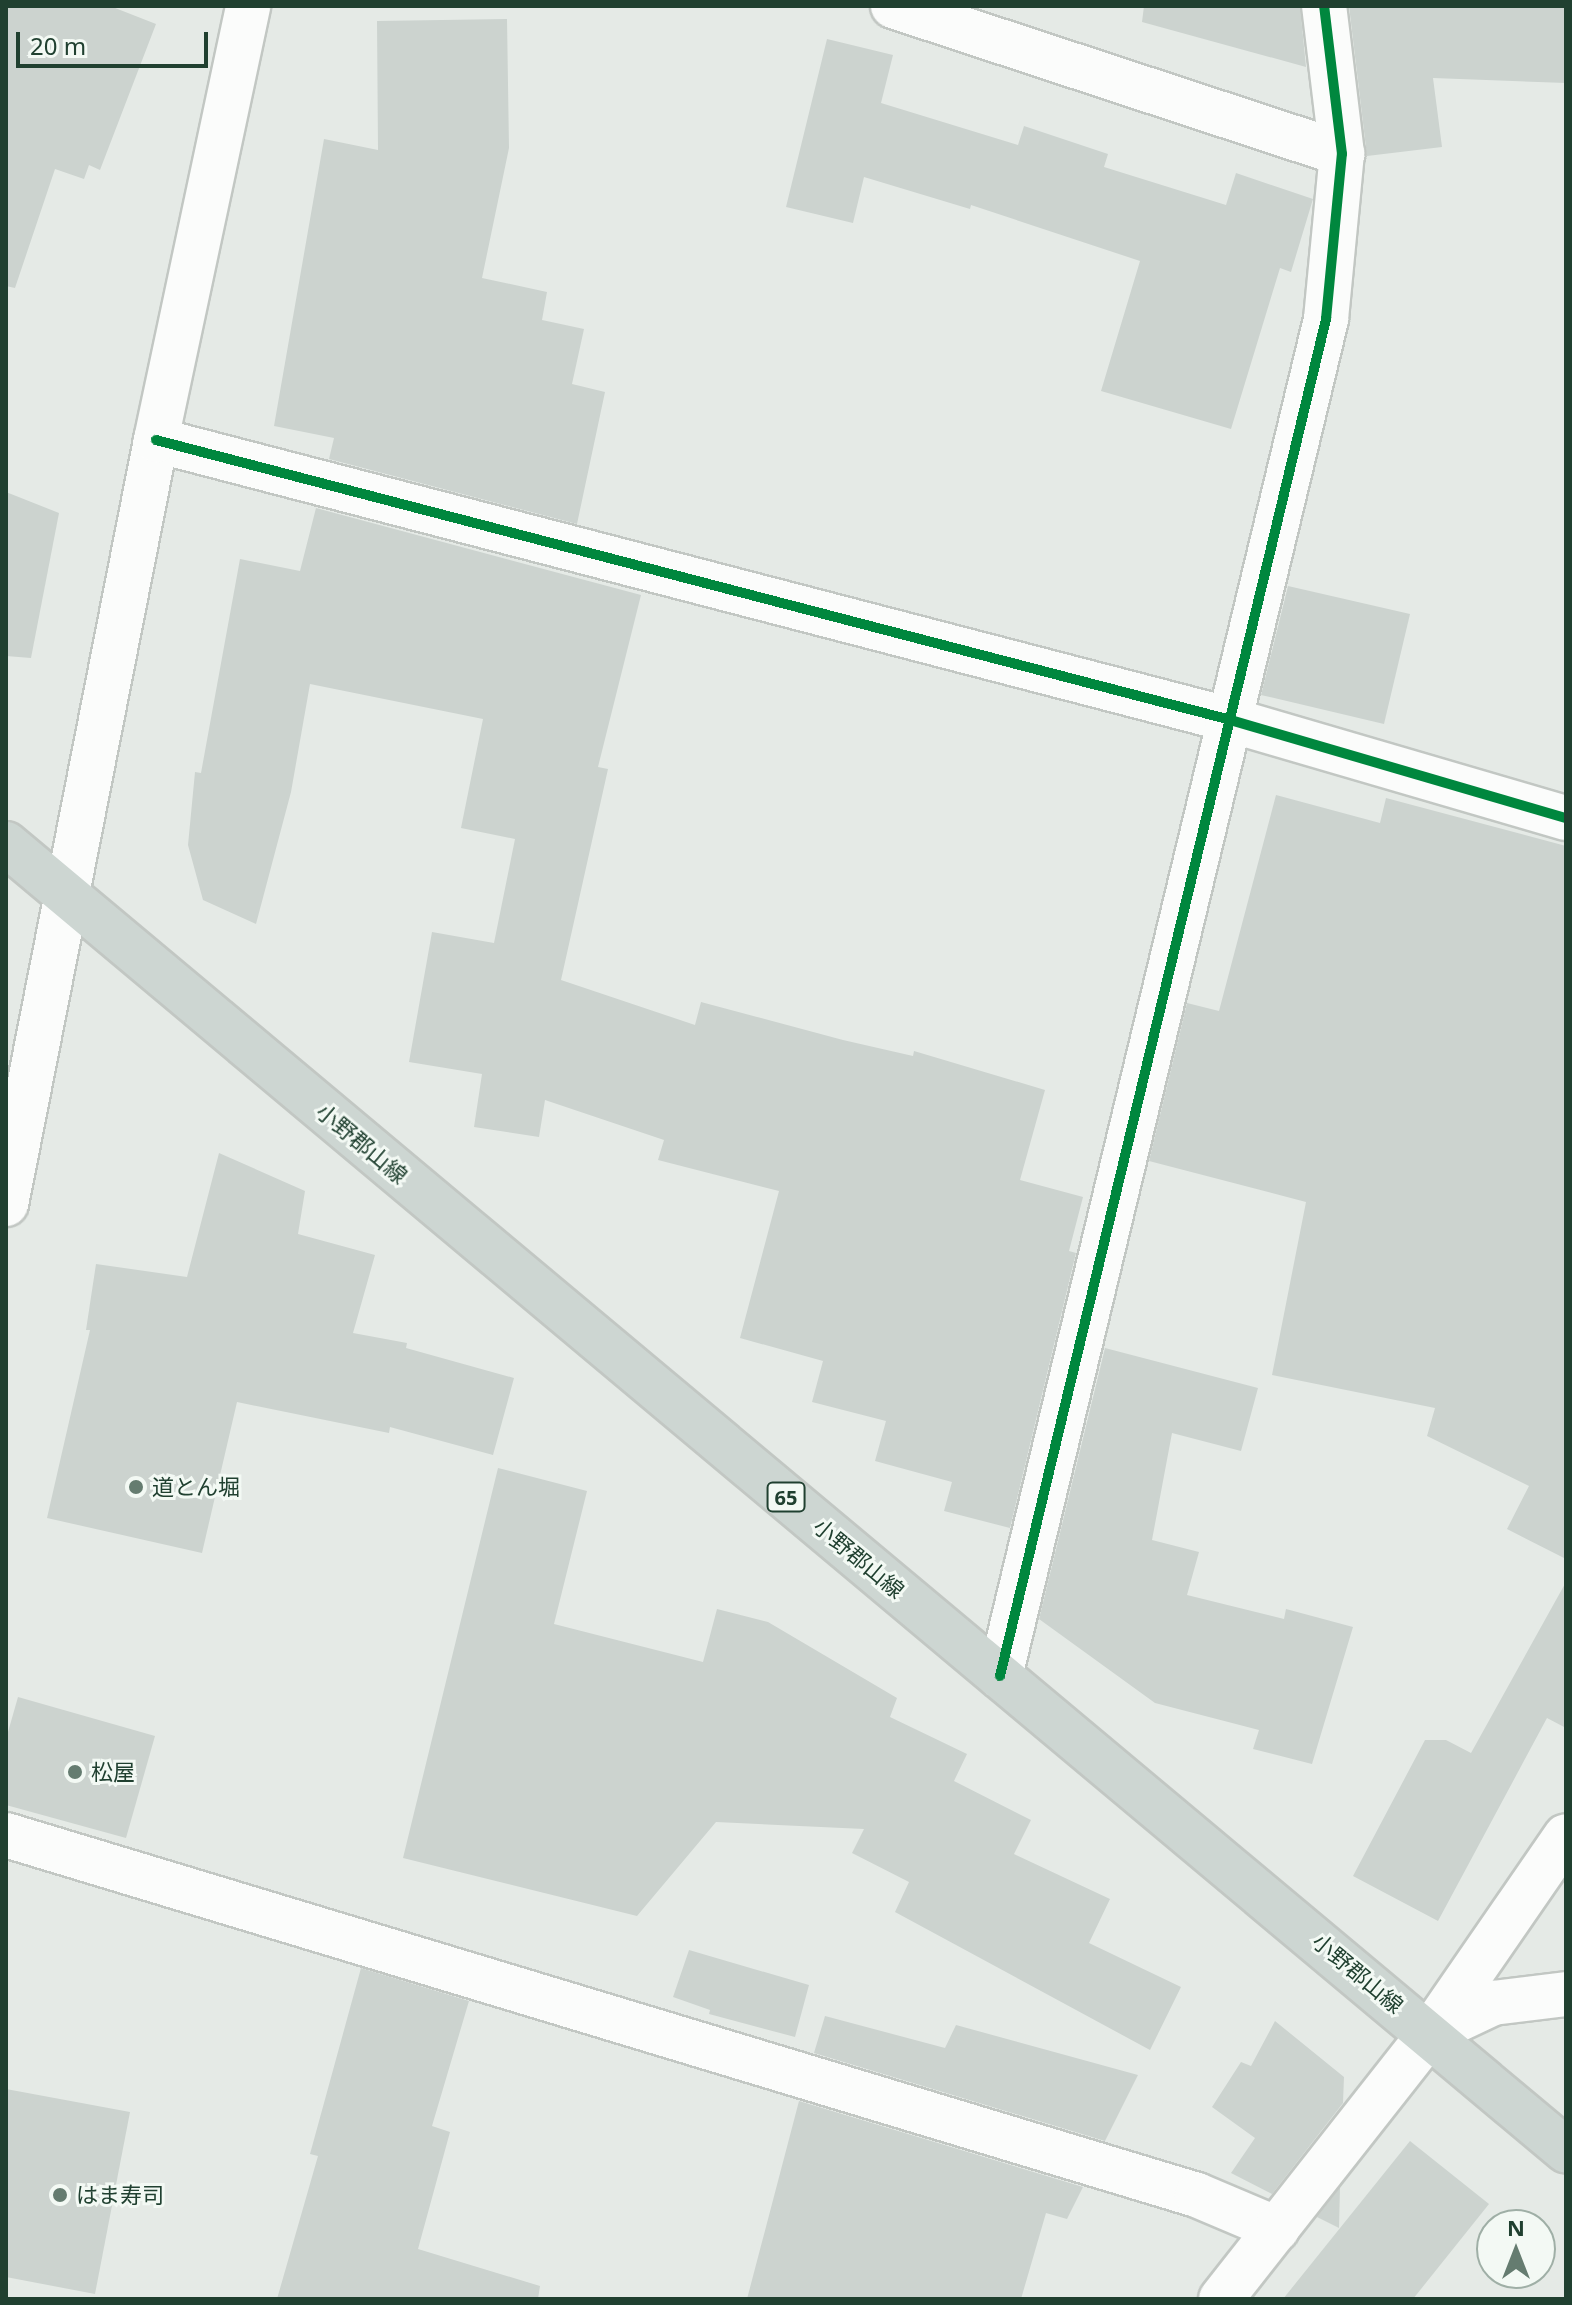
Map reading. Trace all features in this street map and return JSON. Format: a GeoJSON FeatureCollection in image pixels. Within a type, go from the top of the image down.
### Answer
{"type":"FeatureCollection","features":[{"type":"Feature","properties":{"kind":"main road","name":"小野郡山線"},"geometry":{"type":"LineString","coordinates":[[6,844],[1430,2033],[1566,2150]]}},
{"type":"Feature","properties":{"kind":"street"},"geometry":{"type":"LineString","coordinates":[[6,1204],[69,897],[156,440],[248,6]]}},
{"type":"Feature","properties":{"kind":"street"},"geometry":{"type":"LineString","coordinates":[[893,6],[1342,154]]}},
{"type":"Feature","properties":{"kind":"street"},"geometry":{"type":"LineString","coordinates":[[1000,1676],[1227,719],[1326,319],[1342,154],[1324,6]]}},
{"type":"Feature","properties":{"kind":"street"},"geometry":{"type":"LineString","coordinates":[[156,440],[1227,719],[1566,818]]}},
{"type":"Feature","properties":{"kind":"street"},"geometry":{"type":"LineString","coordinates":[[6,1835],[1197,2195],[1277,2229]]}},
{"type":"Feature","properties":{"kind":"street"},"geometry":{"type":"LineString","coordinates":[[1221,2299],[1430,2033],[1566,1836]]}},
{"type":"Feature","properties":{"kind":"street"},"geometry":{"type":"LineString","coordinates":[[1430,2033],[1493,2003],[1566,1994]]}},
{"type":"Feature","properties":{"kind":"building"},"geometry":{"type":"Polygon","coordinates":[[[6,6],[110,6],[156,24],[100,170],[89,165],[84,179],[55,169],[15,288],[6,286],[6,6]]]}},
{"type":"Feature","properties":{"kind":"building"},"geometry":{"type":"Polygon","coordinates":[[[1144,6],[1300,6],[1306,67],[1142,22],[1144,6]]]}},
{"type":"Feature","properties":{"kind":"building"},"geometry":{"type":"Polygon","coordinates":[[[1349,6],[1566,6],[1566,83],[1433,78],[1442,147],[1367,156],[1349,6]]]}},
{"type":"Feature","properties":{"kind":"building"},"geometry":{"type":"Polygon","coordinates":[[[507,19],[509,148],[482,278],[547,292],[542,320],[584,329],[572,384],[605,392],[577,524],[329,459],[334,438],[274,426],[324,139],[378,150],[377,21],[507,19]]]}},
{"type":"Feature","properties":{"kind":"building"},"geometry":{"type":"Polygon","coordinates":[[[827,39],[893,55],[881,103],[1018,145],[1024,126],[1108,154],[1104,167],[1226,205],[1236,173],[1313,199],[1291,272],[1280,268],[1231,429],[1101,391],[1140,261],[971,205],[970,209],[864,177],[853,223],[786,207],[827,39]]]}},
{"type":"Feature","properties":{"kind":"building"},"geometry":{"type":"Polygon","coordinates":[[[6,492],[59,513],[31,658],[6,656],[6,492]]]}},
{"type":"Feature","properties":{"kind":"building"},"geometry":{"type":"Polygon","coordinates":[[[316,508],[641,595],[598,767],[608,769],[561,980],[695,1025],[701,1002],[843,1040],[913,1056],[914,1051],[1045,1090],[1020,1180],[1083,1197],[1069,1251],[1076,1253],[1010,1528],[944,1511],[952,1482],[875,1461],[886,1421],[812,1402],[823,1361],[740,1338],[779,1191],[658,1160],[664,1140],[545,1100],[539,1137],[474,1127],[482,1074],[409,1062],[432,932],[494,943],[515,839],[461,828],[483,719],[310,684],[291,792],[256,924],[203,900],[188,845],[195,772],[201,773],[240,559],[300,571],[316,508]]]}},
{"type":"Feature","properties":{"kind":"building"},"geometry":{"type":"Polygon","coordinates":[[[1288,586],[1410,614],[1384,724],[1261,695],[1288,586]]]}},
{"type":"Feature","properties":{"kind":"building"},"geometry":{"type":"Polygon","coordinates":[[[1276,795],[1380,823],[1386,798],[1566,846],[1566,1559],[1507,1529],[1529,1486],[1427,1436],[1435,1408],[1272,1375],[1306,1202],[1149,1161],[1187,1003],[1219,1011],[1276,795]]]}},
{"type":"Feature","properties":{"kind":"building"},"geometry":{"type":"Polygon","coordinates":[[[219,1153],[305,1191],[298,1234],[375,1255],[353,1333],[407,1343],[406,1348],[514,1378],[493,1455],[390,1427],[389,1433],[237,1402],[202,1553],[47,1518],[90,1330],[86,1330],[96,1264],[187,1277],[219,1153]]]}},
{"type":"Feature","properties":{"kind":"building"},"geometry":{"type":"Polygon","coordinates":[[[1105,1348],[1258,1388],[1241,1451],[1172,1433],[1152,1540],[1199,1552],[1187,1595],[1284,1619],[1286,1609],[1353,1627],[1312,1764],[1253,1749],[1259,1730],[1155,1703],[1039,1619],[1105,1348]]]}},
{"type":"Feature","properties":{"kind":"building"},"geometry":{"type":"Polygon","coordinates":[[[498,1468],[587,1491],[554,1624],[703,1662],[717,1609],[768,1622],[897,1698],[890,1717],[967,1754],[954,1781],[1031,1820],[1014,1854],[1110,1899],[1089,1943],[1181,1987],[1150,2050],[895,1912],[909,1882],[852,1853],[864,1829],[716,1822],[637,1916],[403,1858],[498,1468]]]}},
{"type":"Feature","properties":{"kind":"building"},"geometry":{"type":"Polygon","coordinates":[[[1566,1582],[1566,1728],[1547,1718],[1438,1921],[1353,1876],[1425,1740],[1446,1740],[1471,1753],[1566,1582]]]}},
{"type":"Feature","properties":{"kind":"building","name":"松屋"},"geometry":{"type":"Polygon","coordinates":[[[18,1697],[155,1736],[126,1838],[6,1805],[6,1739],[18,1697]]]}},
{"type":"Feature","properties":{"kind":"building"},"geometry":{"type":"Polygon","coordinates":[[[689,1950],[809,1985],[795,2037],[709,2014],[710,2010],[673,1997],[689,1950]]]}},
{"type":"Feature","properties":{"kind":"building"},"geometry":{"type":"Polygon","coordinates":[[[361,1968],[469,2001],[432,2126],[450,2132],[418,2249],[540,2286],[538,2299],[277,2299],[318,2156],[310,2154],[361,1968]]]}},
{"type":"Feature","properties":{"kind":"building"},"geometry":{"type":"Polygon","coordinates":[[[825,2016],[945,2048],[956,2025],[1138,2075],[1105,2141],[814,2053],[825,2016]]]}},
{"type":"Feature","properties":{"kind":"building"},"geometry":{"type":"Polygon","coordinates":[[[1275,2021],[1344,2077],[1343,2103],[1272,2194],[1231,2173],[1255,2138],[1212,2107],[1241,2062],[1251,2066],[1275,2021]]]}},
{"type":"Feature","properties":{"kind":"building","name":"はま寿司"},"geometry":{"type":"Polygon","coordinates":[[[6,2089],[130,2112],[95,2294],[6,2277],[6,2089]]]}},
{"type":"Feature","properties":{"kind":"building"},"geometry":{"type":"Polygon","coordinates":[[[799,2101],[1083,2187],[1067,2219],[1046,2213],[1021,2299],[747,2299],[799,2101]]]}},
{"type":"Feature","properties":{"kind":"building"},"geometry":{"type":"Polygon","coordinates":[[[1410,2141],[1489,2204],[1485,2209],[1476,2209],[1476,2220],[1413,2299],[1283,2299],[1410,2141]]]}},
{"type":"Feature","properties":{"kind":"building"},"geometry":{"type":"Polygon","coordinates":[[[1340,2187],[1339,2228],[1317,2217],[1340,2187]]]}},
{"type":"Feature","properties":{"kind":"cycle path"},"geometry":{"type":"LineString","coordinates":[[1000,1676],[1326,319],[1342,154],[1324,6]]}},
{"type":"Feature","properties":{"kind":"cycle path"},"geometry":{"type":"LineString","coordinates":[[156,440],[1227,719],[1566,818]]}},
{"type":"Feature","properties":{"kind":"place","name":"道とん堀"},"geometry":{"type":"Point","coordinates":[136,1487]}},
{"type":"Feature","properties":{"kind":"place","name":"松屋"},"geometry":{"type":"Point","coordinates":[75,1772]}},
{"type":"Feature","properties":{"kind":"place","name":"はま寿司"},"geometry":{"type":"Point","coordinates":[60,2195]}}]}
